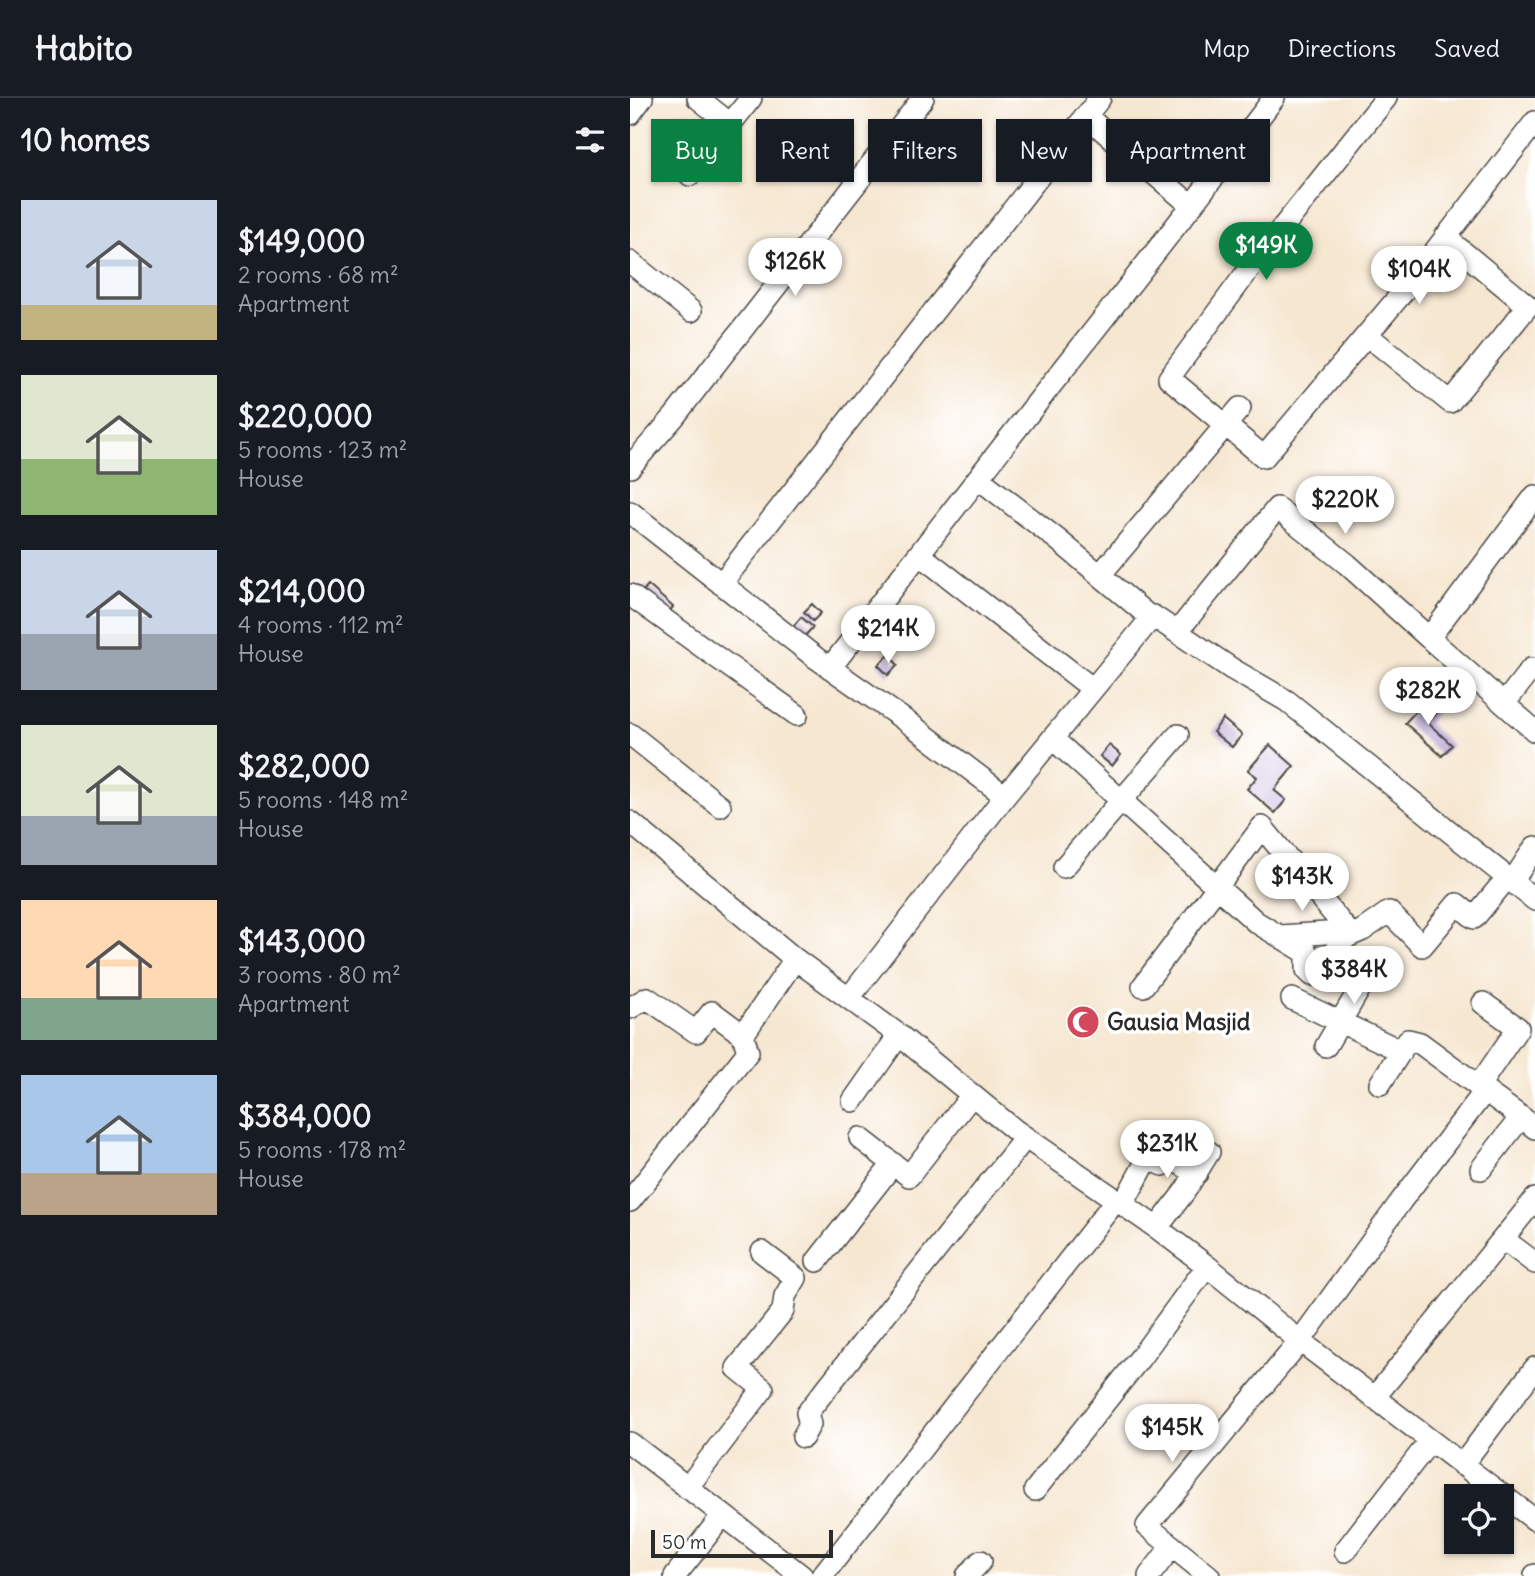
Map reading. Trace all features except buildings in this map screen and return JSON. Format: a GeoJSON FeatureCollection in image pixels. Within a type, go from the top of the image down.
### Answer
{"type":"FeatureCollection","features":[{"type":"Feature","properties":{"kind":"street"},"geometry":{"type":"LineString","coordinates":[[630,114],[642,98]]}},
{"type":"Feature","properties":{"kind":"street"},"geometry":{"type":"LineString","coordinates":[[698,98],[724,119]]}},
{"type":"Feature","properties":{"kind":"street"},"geometry":{"type":"LineString","coordinates":[[734,119],[751,98]]}},
{"type":"Feature","properties":{"kind":"street"},"geometry":{"type":"LineString","coordinates":[[630,467],[674,417],[923,98]]}},
{"type":"Feature","properties":{"kind":"street"},"geometry":{"type":"LineString","coordinates":[[721,584],[1100,98]]}},
{"type":"Feature","properties":{"kind":"street"},"geometry":{"type":"LineString","coordinates":[[830,667],[1274,98]]}},
{"type":"Feature","properties":{"kind":"street"},"geometry":{"type":"LineString","coordinates":[[1386,98],[1247,272],[1169,378],[1233,416],[1264,457],[1367,335],[1535,122]]}},
{"type":"Feature","properties":{"kind":"street"},"geometry":{"type":"LineString","coordinates":[[1086,116],[1192,206]]}},
{"type":"Feature","properties":{"kind":"street"},"geometry":{"type":"LineString","coordinates":[[1367,335],[1450,402],[1532,308],[1445,237]]}},
{"type":"Feature","properties":{"kind":"street"},"geometry":{"type":"LineString","coordinates":[[630,262],[691,311]]}},
{"type":"Feature","properties":{"kind":"street"},"geometry":{"type":"LineString","coordinates":[[1100,575],[1233,416]]}},
{"type":"Feature","properties":{"kind":"street"},"geometry":{"type":"LineString","coordinates":[[978,478],[1151,618],[1153,616],[1232,670],[1287,701],[1535,900]]}},
{"type":"Feature","properties":{"kind":"street"},"geometry":{"type":"LineString","coordinates":[[1429,638],[1527,522],[1535,496]]}},
{"type":"Feature","properties":{"kind":"street"},"geometry":{"type":"LineString","coordinates":[[1177,632],[1277,508],[1347,564],[1535,731]]}},
{"type":"Feature","properties":{"kind":"street"},"geometry":{"type":"LineString","coordinates":[[630,512],[830,667],[1005,796]]}},
{"type":"Feature","properties":{"kind":"street"},"geometry":{"type":"LineString","coordinates":[[919,554],[1093,690]]}},
{"type":"Feature","properties":{"kind":"street"},"geometry":{"type":"LineString","coordinates":[[630,595],[797,715]]}},
{"type":"Feature","properties":{"kind":"street"},"geometry":{"type":"LineString","coordinates":[[849,998],[1005,796],[1151,618]]}},
{"type":"Feature","properties":{"kind":"street"},"geometry":{"type":"LineString","coordinates":[[1504,704],[1531,669]]}},
{"type":"Feature","properties":{"kind":"street"},"geometry":{"type":"LineString","coordinates":[[630,734],[720,806]]}},
{"type":"Feature","properties":{"kind":"street"},"geometry":{"type":"LineString","coordinates":[[1064,867],[1178,735]]}},
{"type":"Feature","properties":{"kind":"street"},"geometry":{"type":"LineString","coordinates":[[1053,739],[1256,922],[1307,953],[1307,970],[1312,975],[1318,975],[1325,969],[1338,946],[1351,935],[1389,912],[1422,946],[1457,904],[1474,918],[1535,847]]}},
{"type":"Feature","properties":{"kind":"street"},"geometry":{"type":"LineString","coordinates":[[630,822],[795,958],[899,1035],[1026,1138],[1157,1228],[1535,1520]]}},
{"type":"Feature","properties":{"kind":"street"},"geometry":{"type":"LineString","coordinates":[[1143,986],[1262,827],[1351,935]]}},
{"type":"Feature","properties":{"kind":"street"},"geometry":{"type":"LineString","coordinates":[[1280,936],[1326,933]]}},
{"type":"Feature","properties":{"kind":"street"},"geometry":{"type":"LineString","coordinates":[[743,1035],[795,958]]}},
{"type":"Feature","properties":{"kind":"street"},"geometry":{"type":"LineString","coordinates":[[1326,1046],[1366,978]]}},
{"type":"Feature","properties":{"kind":"street"},"geometry":{"type":"LineString","coordinates":[[630,1008],[648,998],[696,1032],[712,1012],[743,1035],[748,1052],[630,1201]]}},
{"type":"Feature","properties":{"kind":"street"},"geometry":{"type":"LineString","coordinates":[[1292,999],[1399,1051]]}},
{"type":"Feature","properties":{"kind":"street"},"geometry":{"type":"LineString","coordinates":[[1209,1576],[1147,1526],[1300,1341],[1481,1089],[1518,1028],[1483,1003]]}},
{"type":"Feature","properties":{"kind":"street"},"geometry":{"type":"LineString","coordinates":[[853,1101],[899,1035]]}},
{"type":"Feature","properties":{"kind":"street"},"geometry":{"type":"LineString","coordinates":[[1380,1084],[1408,1040],[1420,1043],[1528,1123],[1481,1169]]}},
{"type":"Feature","properties":{"kind":"street"},"geometry":{"type":"LineString","coordinates":[[860,1138],[909,1176],[972,1095]]}},
{"type":"Feature","properties":{"kind":"street"},"geometry":{"type":"LineString","coordinates":[[803,1437],[810,1424],[807,1413],[1026,1138]]}},
{"type":"Feature","properties":{"kind":"street"},"geometry":{"type":"LineString","coordinates":[[1157,1228],[1209,1152]]}},
{"type":"Feature","properties":{"kind":"street"},"geometry":{"type":"LineString","coordinates":[[822,1576],[1119,1202],[1148,1158],[1163,1165],[1169,1158],[1196,1173]]}},
{"type":"Feature","properties":{"kind":"street"},"geometry":{"type":"LineString","coordinates":[[817,1261],[893,1164]]}},
{"type":"Feature","properties":{"kind":"street"},"geometry":{"type":"LineString","coordinates":[[1374,1398],[1535,1199]]}},
{"type":"Feature","properties":{"kind":"street"},"geometry":{"type":"LineString","coordinates":[[1503,1239],[1535,1263]]}},
{"type":"Feature","properties":{"kind":"street"},"geometry":{"type":"LineString","coordinates":[[687,1488],[763,1389],[737,1368],[783,1311],[785,1296],[804,1284],[762,1252]]}},
{"type":"Feature","properties":{"kind":"street"},"geometry":{"type":"LineString","coordinates":[[1034,1490],[1140,1358],[1207,1266]]}},
{"type":"Feature","properties":{"kind":"street"},"geometry":{"type":"LineString","coordinates":[[1462,1465],[1535,1368]]}},
{"type":"Feature","properties":{"kind":"street"},"geometry":{"type":"LineString","coordinates":[[1345,1550],[1430,1441]]}},
{"type":"Feature","properties":{"kind":"street"},"geometry":{"type":"LineString","coordinates":[[630,1443],[802,1576]]}},
{"type":"Feature","properties":{"kind":"street"},"geometry":{"type":"LineString","coordinates":[[675,1576],[723,1515]]}},
{"type":"Feature","properties":{"kind":"street"},"geometry":{"type":"LineString","coordinates":[[1149,1576],[1172,1546]]}},
{"type":"Feature","properties":{"kind":"place","name":"Gausia Masjid"},"geometry":{"type":"Point","coordinates":[1083,1022]}}]}
